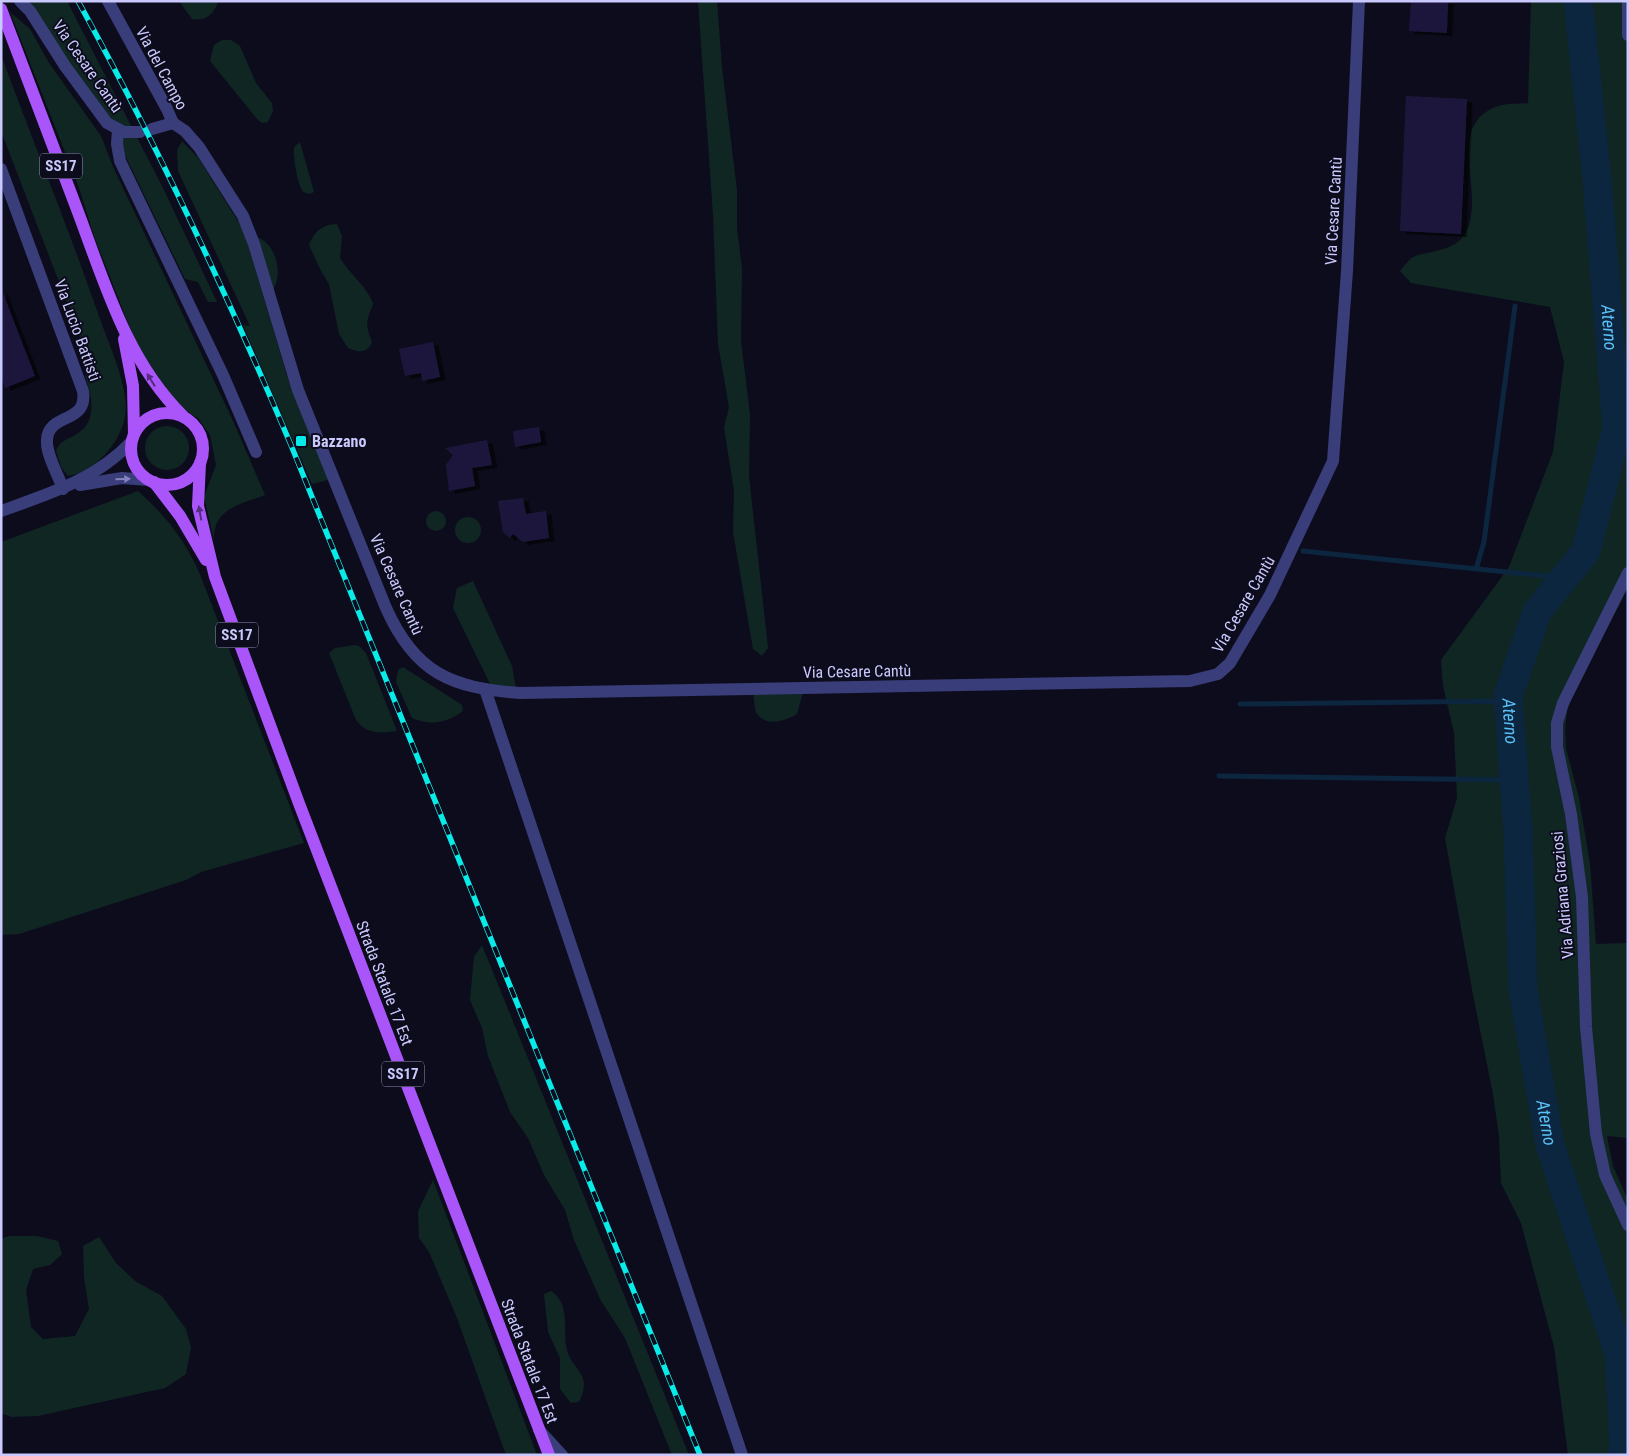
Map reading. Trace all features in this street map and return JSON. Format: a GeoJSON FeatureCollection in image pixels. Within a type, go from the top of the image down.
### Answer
{"type":"FeatureCollection","features":[{"type":"Feature","properties":{"kind":"main road","name":"SS17"},"geometry":{"type":"LineString","coordinates":[[1,9],[120,324],[150,380],[163,396],[195,426],[200,436],[203,452],[200,463]]}},
{"type":"Feature","properties":{"kind":"main road","name":"SS17"},"geometry":{"type":"LineString","coordinates":[[120,324],[133,386],[132,456],[134,463],[152,481]]}},
{"type":"Feature","properties":{"kind":"main road"},"geometry":{"type":"LineString","coordinates":[[133,437],[145,420],[155,415],[172,413],[183,416]]}},
{"type":"Feature","properties":{"kind":"main road"},"geometry":{"type":"LineString","coordinates":[[152,481],[165,485],[178,483],[194,473],[200,463]]}},
{"type":"Feature","properties":{"kind":"main road","name":"Strada Statale 17 Est"},"geometry":{"type":"LineString","coordinates":[[200,463],[198,506],[215,577],[549,1455]]}},
{"type":"Feature","properties":{"kind":"main road","name":"Strada Statale 17 Est"},"geometry":{"type":"LineString","coordinates":[[152,481],[180,516],[215,577]]}},
{"type":"Feature","properties":{"kind":"street","name":"Via Cesare Cantù"},"geometry":{"type":"LineString","coordinates":[[20,1],[30,11],[65,66],[112,128],[146,131],[172,123],[185,131],[199,147],[243,216],[254,244],[300,396],[367,562],[398,633],[412,653],[430,668],[457,682],[485,689],[520,692],[1190,681],[1218,674],[1230,663],[1270,596],[1332,461],[1347,271],[1359,1]]}},
{"type":"Feature","properties":{"kind":"street","name":"Via del Campo"},"geometry":{"type":"LineString","coordinates":[[108,1],[167,109],[172,123]]}},
{"type":"Feature","properties":{"kind":"street"},"geometry":{"type":"LineString","coordinates":[[1628,2],[1628,35]]}},
{"type":"Feature","properties":{"kind":"street"},"geometry":{"type":"LineString","coordinates":[[118,130],[117,144],[120,161],[226,381],[256,452]]}},
{"type":"Feature","properties":{"kind":"street","name":"Via Lucio Battisti"},"geometry":{"type":"LineString","coordinates":[[1,169],[83,391],[83,403],[80,410],[56,423],[47,436],[48,448],[63,488]]}},
{"type":"Feature","properties":{"kind":"street"},"geometry":{"type":"LineString","coordinates":[[1,511],[63,488],[103,467],[133,437]]}},
{"type":"Feature","properties":{"kind":"street"},"geometry":{"type":"LineString","coordinates":[[63,488],[122,478],[152,481]]}},
{"type":"Feature","properties":{"kind":"street","name":"Via Adriana Graziosi"},"geometry":{"type":"LineString","coordinates":[[1628,573],[1563,703],[1557,723],[1557,748],[1571,814],[1582,897],[1586,1027],[1596,1134],[1605,1175],[1628,1225]]}},
{"type":"Feature","properties":{"kind":"street"},"geometry":{"type":"LineString","coordinates":[[485,689],[742,1455]]}},
{"type":"Feature","properties":{"kind":"street"},"geometry":{"type":"LineString","coordinates":[[539,1430],[562,1455]]}},
{"type":"Feature","properties":{"kind":"green space"},"geometry":{"type":"Polygon","coordinates":[[[25,1],[67,1],[164,190],[217,302],[208,302],[198,282],[185,279],[121,147],[25,1]]]}},
{"type":"Feature","properties":{"kind":"green space"},"geometry":{"type":"Polygon","coordinates":[[[179,1],[218,2],[214,10],[205,18],[192,19],[179,1]]]}},
{"type":"Feature","properties":{"kind":"green space"},"geometry":{"type":"Polygon","coordinates":[[[698,1],[717,1],[722,67],[737,190],[737,228],[742,269],[741,341],[750,414],[749,476],[768,648],[762,656],[753,649],[733,532],[734,491],[724,428],[729,407],[718,344],[713,215],[698,1]]]}},
{"type":"Feature","properties":{"kind":"green space"},"geometry":{"type":"Polygon","coordinates":[[[1531,1],[1628,1],[1628,588],[1576,687],[1567,711],[1565,730],[1566,748],[1579,798],[1590,864],[1596,944],[1628,943],[1628,1138],[1607,1136],[1613,1166],[1628,1200],[1628,1455],[1568,1455],[1554,1347],[1521,1223],[1501,1183],[1499,1137],[1493,1094],[1445,838],[1457,798],[1454,733],[1443,686],[1441,660],[1509,567],[1553,452],[1564,362],[1550,307],[1411,283],[1400,271],[1413,257],[1449,247],[1462,239],[1466,232],[1471,215],[1472,197],[1469,142],[1474,126],[1484,114],[1502,105],[1528,103],[1531,1]]]}},
{"type":"Feature","properties":{"kind":"green space"},"geometry":{"type":"Polygon","coordinates":[[[10,12],[30,29],[49,63],[101,136],[114,169],[234,423],[265,495],[238,505],[223,514],[215,529],[214,540],[204,497],[216,465],[210,435],[198,418],[179,407],[137,346],[94,236],[79,188],[10,12]]]}},
{"type":"Feature","properties":{"kind":"green space"},"geometry":{"type":"Polygon","coordinates":[[[222,40],[231,40],[240,46],[256,83],[272,103],[273,111],[268,122],[262,123],[257,119],[210,61],[214,45],[222,40]]]}},
{"type":"Feature","properties":{"kind":"green space"},"geometry":{"type":"Polygon","coordinates":[[[1,55],[114,356],[125,394],[125,417],[118,437],[112,446],[105,455],[88,469],[68,476],[61,467],[56,451],[62,442],[84,429],[88,422],[92,408],[85,376],[94,373],[1,131],[1,55]]]}},
{"type":"Feature","properties":{"kind":"green space"},"geometry":{"type":"Polygon","coordinates":[[[182,141],[199,159],[244,231],[287,376],[328,480],[312,484],[243,325],[250,326],[178,171],[177,150],[182,141]]]}},
{"type":"Feature","properties":{"kind":"green space"},"geometry":{"type":"Polygon","coordinates":[[[300,142],[314,192],[310,194],[303,192],[296,170],[294,147],[300,142]]]}},
{"type":"Feature","properties":{"kind":"green space"},"geometry":{"type":"Polygon","coordinates":[[[337,224],[342,236],[340,258],[367,292],[373,304],[367,323],[372,342],[368,348],[362,351],[348,348],[339,334],[329,284],[309,245],[314,236],[323,227],[337,224]]]}},
{"type":"Feature","properties":{"kind":"green space"},"geometry":{"type":"Polygon","coordinates":[[[259,238],[270,247],[278,269],[276,284],[272,291],[252,239],[259,238]]]}},
{"type":"Feature","properties":{"kind":"green space"},"geometry":{"type":"Polygon","coordinates":[[[167,426],[179,430],[185,436],[189,448],[185,460],[179,466],[167,470],[155,466],[149,460],[145,448],[149,436],[155,430],[167,426]]]}},
{"type":"Feature","properties":{"kind":"green space"},"geometry":{"type":"Polygon","coordinates":[[[138,491],[173,528],[199,572],[304,843],[201,872],[186,880],[19,934],[1,935],[1,542],[138,491]]]}},
{"type":"Feature","properties":{"kind":"green space"},"geometry":{"type":"Polygon","coordinates":[[[432,511],[440,511],[446,517],[446,525],[440,531],[432,531],[426,525],[426,517],[432,511]]]}},
{"type":"Feature","properties":{"kind":"green space"},"geometry":{"type":"Polygon","coordinates":[[[468,517],[477,521],[481,530],[477,539],[468,543],[459,539],[455,530],[459,521],[468,517]]]}},
{"type":"Feature","properties":{"kind":"green space"},"geometry":{"type":"Polygon","coordinates":[[[473,581],[512,666],[516,689],[492,688],[453,608],[457,588],[473,581]]]}},
{"type":"Feature","properties":{"kind":"green space"},"geometry":{"type":"Polygon","coordinates":[[[359,646],[366,653],[397,731],[369,731],[356,720],[329,653],[335,648],[359,646]]]}},
{"type":"Feature","properties":{"kind":"green space"},"geometry":{"type":"Polygon","coordinates":[[[403,667],[462,705],[463,711],[445,721],[438,722],[425,722],[412,718],[396,682],[398,670],[403,667]]]}},
{"type":"Feature","properties":{"kind":"green space"},"geometry":{"type":"Polygon","coordinates":[[[753,692],[803,692],[797,714],[781,721],[770,722],[764,720],[756,712],[753,692]]]}},
{"type":"Feature","properties":{"kind":"green space"},"geometry":{"type":"Polygon","coordinates":[[[482,945],[689,1455],[672,1455],[625,1338],[600,1299],[574,1240],[565,1210],[544,1175],[528,1138],[510,1112],[488,1056],[482,1028],[470,1000],[474,957],[482,945]]]}},
{"type":"Feature","properties":{"kind":"green space"},"geometry":{"type":"Polygon","coordinates":[[[433,1180],[537,1455],[506,1455],[457,1318],[429,1252],[419,1238],[418,1211],[433,1180]]]}},
{"type":"Feature","properties":{"kind":"green space"},"geometry":{"type":"Polygon","coordinates":[[[9,1236],[37,1236],[58,1241],[62,1254],[50,1265],[33,1269],[26,1290],[31,1327],[43,1339],[75,1336],[89,1309],[84,1277],[83,1246],[99,1237],[116,1263],[135,1281],[162,1296],[186,1329],[191,1348],[186,1374],[165,1388],[38,1416],[11,1417],[1,1413],[1,1239],[9,1236]]]}},
{"type":"Feature","properties":{"kind":"green space"},"geometry":{"type":"Polygon","coordinates":[[[551,1291],[562,1304],[565,1321],[565,1339],[569,1356],[583,1379],[583,1391],[579,1402],[571,1403],[560,1389],[560,1358],[548,1332],[544,1294],[551,1291]]]}},
{"type":"Feature","properties":{"kind":"building"},"geometry":{"type":"Polygon","coordinates":[[[1411,1],[1448,1],[1447,33],[1409,31],[1411,1]]]}},
{"type":"Feature","properties":{"kind":"building"},"geometry":{"type":"Polygon","coordinates":[[[1406,96],[1467,99],[1461,234],[1400,231],[1406,96]]]}},
{"type":"Feature","properties":{"kind":"building"},"geometry":{"type":"Polygon","coordinates":[[[1,288],[35,376],[5,388],[1,377],[1,288]]]}},
{"type":"Feature","properties":{"kind":"building"},"geometry":{"type":"Polygon","coordinates":[[[433,342],[440,377],[422,381],[421,373],[405,376],[399,349],[433,342]]]}},
{"type":"Feature","properties":{"kind":"building"},"geometry":{"type":"Polygon","coordinates":[[[539,427],[541,442],[515,447],[513,431],[539,427]]]}},
{"type":"Feature","properties":{"kind":"building"},"geometry":{"type":"Polygon","coordinates":[[[487,440],[492,465],[472,468],[475,486],[449,491],[446,465],[453,455],[445,448],[487,440]]]}},
{"type":"Feature","properties":{"kind":"building"},"geometry":{"type":"Polygon","coordinates":[[[523,498],[526,514],[546,511],[549,538],[523,542],[513,534],[510,538],[503,532],[498,501],[523,498]]]}},
{"type":"Feature","properties":{"kind":"waterway","name":"Aterno"},"geometry":{"type":"LineString","coordinates":[[1578,1],[1597,179],[1617,428],[1586,551],[1537,612],[1508,696],[1518,831],[1523,990],[1550,1145],[1619,1354],[1624,1445],[1622,1455]]}},
{"type":"Feature","properties":{"kind":"waterway"},"geometry":{"type":"LineString","coordinates":[[1476,569],[1484,542],[1515,306]]}},
{"type":"Feature","properties":{"kind":"waterway"},"geometry":{"type":"LineString","coordinates":[[1303,551],[1565,578]]}},
{"type":"Feature","properties":{"kind":"waterway"},"geometry":{"type":"LineString","coordinates":[[1240,704],[1508,701]]}},
{"type":"Feature","properties":{"kind":"waterway"},"geometry":{"type":"LineString","coordinates":[[1219,776],[1514,780]]}},
{"type":"Feature","properties":{"kind":"railway"},"geometry":{"type":"LineString","coordinates":[[78,1],[136,110],[190,220],[242,332],[291,445],[700,1455]]}},
{"type":"Feature","properties":{"kind":"place","name":"Bazzano"},"geometry":{"type":"Point","coordinates":[301,441]}}]}
